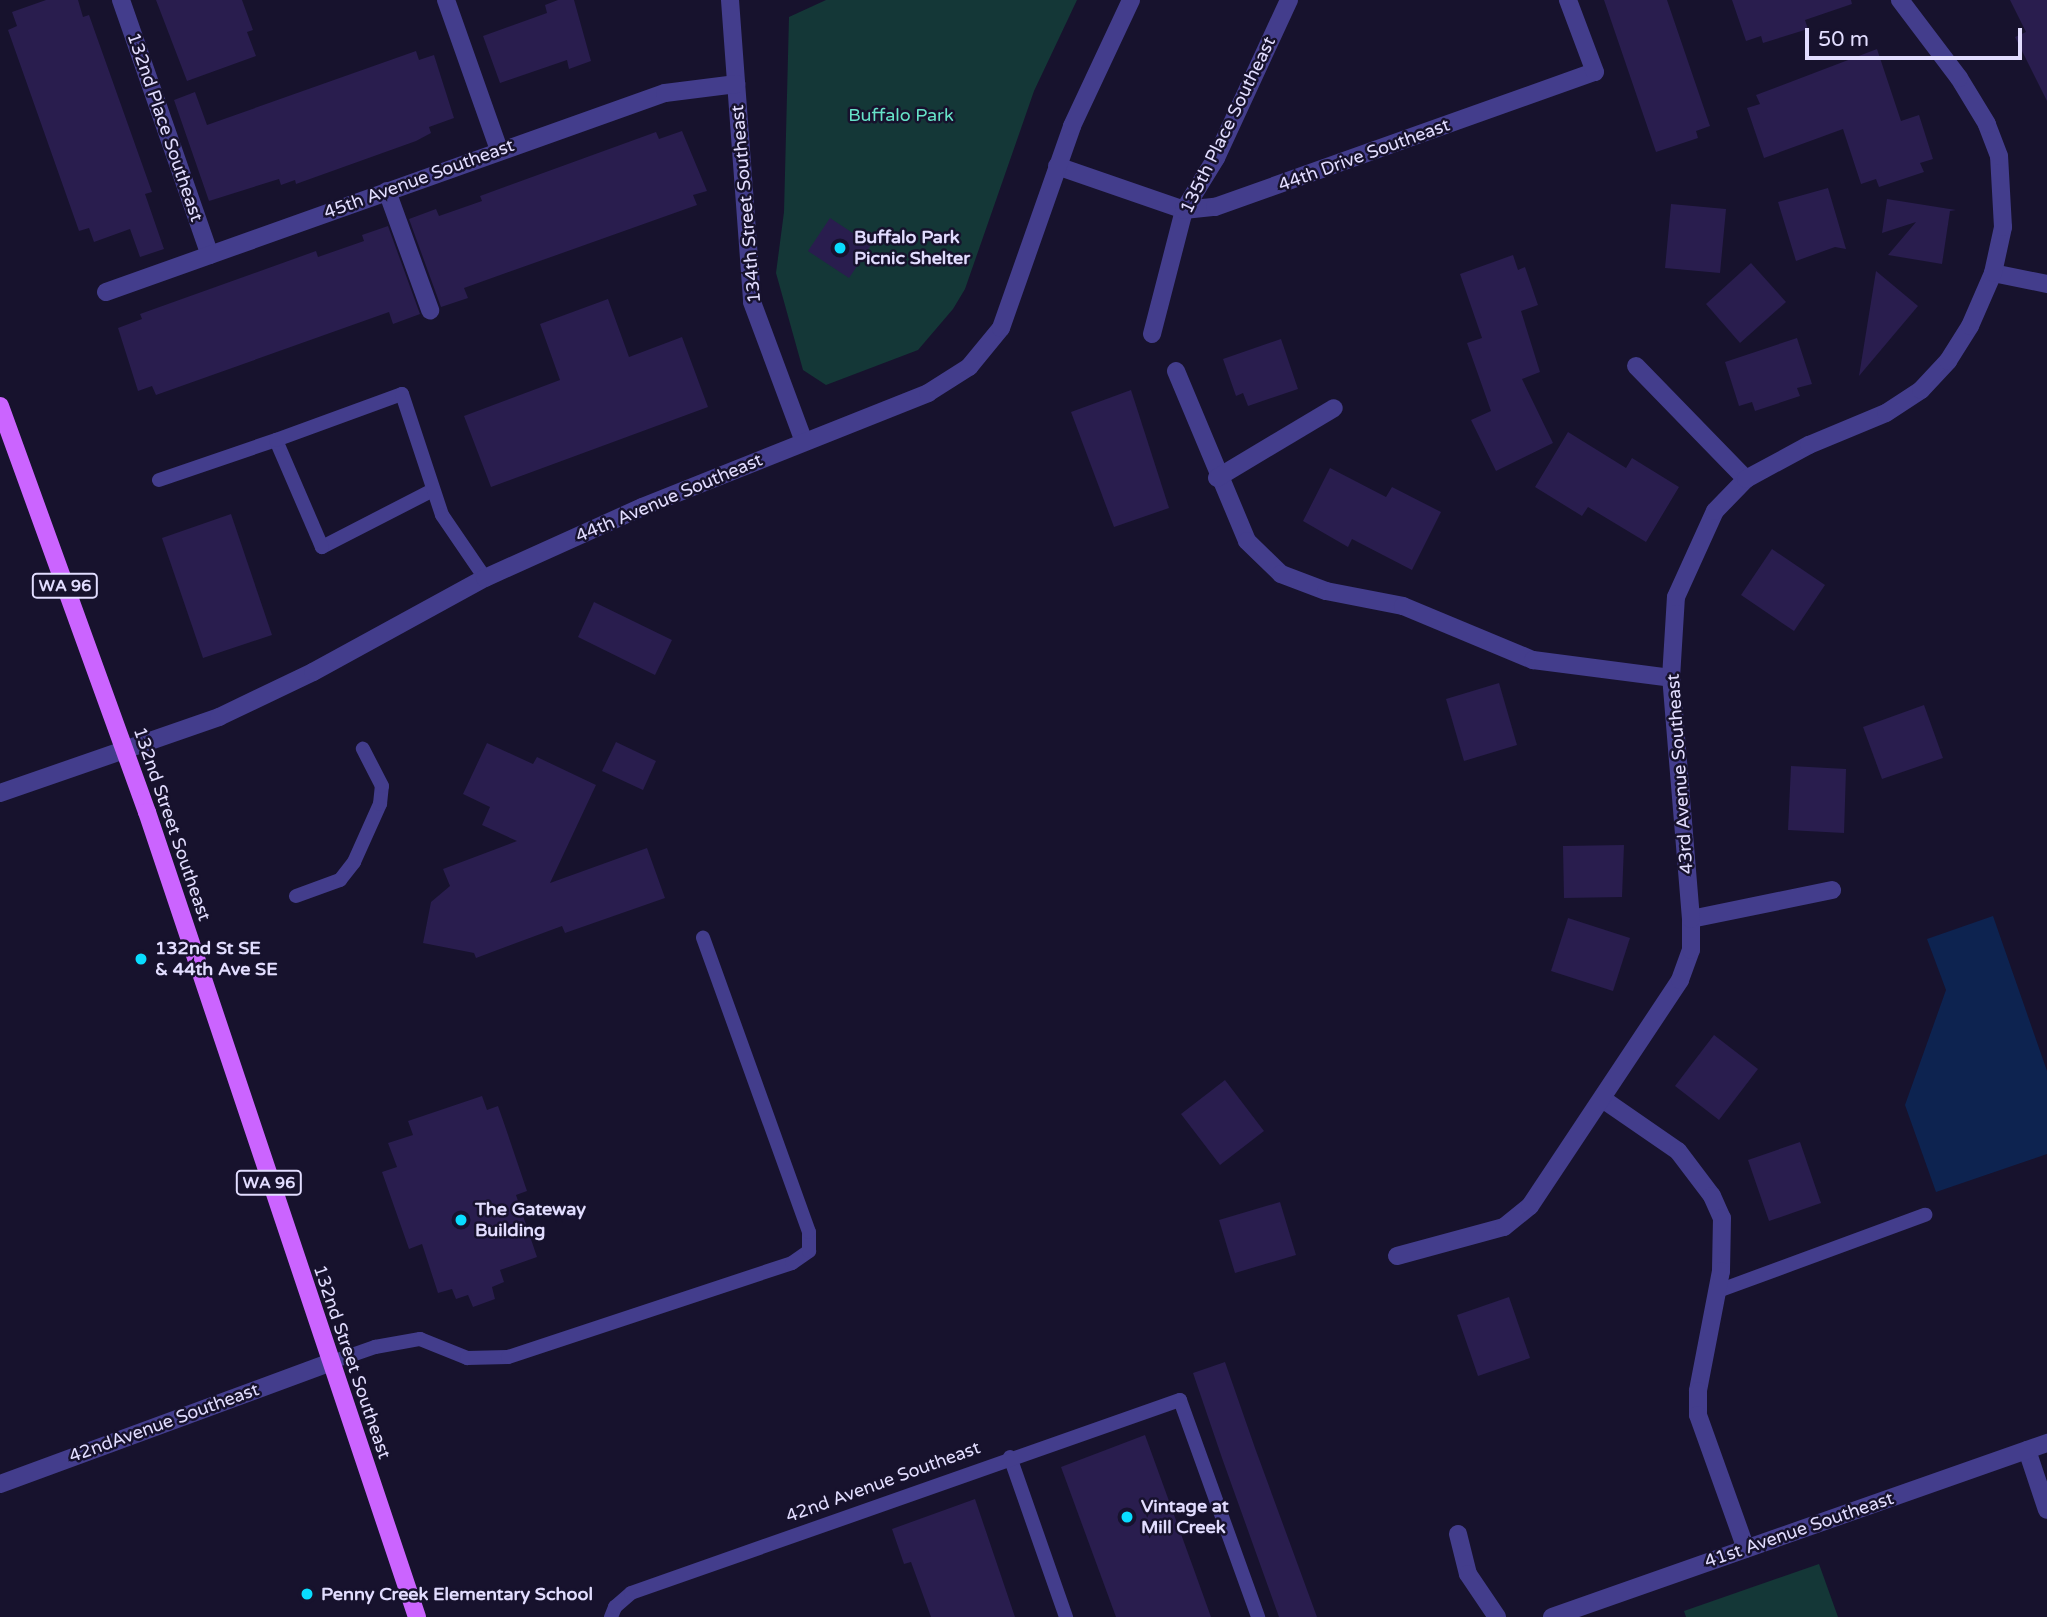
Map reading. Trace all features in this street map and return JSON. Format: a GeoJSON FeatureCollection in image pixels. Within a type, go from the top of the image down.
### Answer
{"type":"FeatureCollection","features":[{"type":"Feature","properties":{"kind":"main road","name":"132nd Street Southeast"},"geometry":{"type":"LineString","coordinates":[[0,406],[124,747],[329,1363],[418,1617]]}},
{"type":"Feature","properties":{"kind":"street","name":"132nd Place Southeast"},"geometry":{"type":"LineString","coordinates":[[121,0],[210,255]]}},
{"type":"Feature","properties":{"kind":"street"},"geometry":{"type":"LineString","coordinates":[[446,0],[499,150]]}},
{"type":"Feature","properties":{"kind":"street","name":"134th Street Southeast"},"geometry":{"type":"LineString","coordinates":[[730,0],[752,302],[804,442]]}},
{"type":"Feature","properties":{"kind":"street","name":"44th Avenue Southeast"},"geometry":{"type":"LineString","coordinates":[[0,793],[124,747],[219,717],[485,578],[642,507],[928,393],[969,367],[1001,328],[1057,166],[1131,0]]}},
{"type":"Feature","properties":{"kind":"street","name":"135th Place Southeast"},"geometry":{"type":"LineString","coordinates":[[1152,334],[1184,210],[1216,158],[1289,0]]}},
{"type":"Feature","properties":{"kind":"street","name":"44th Drive Southeast"},"geometry":{"type":"LineString","coordinates":[[1057,166],[1184,210],[1215,207],[1595,72],[1568,0]]}},
{"type":"Feature","properties":{"kind":"street","name":"43rd Avenue Southeast"},"geometry":{"type":"LineString","coordinates":[[1397,1256],[1504,1227],[1530,1206],[1604,1100],[1680,980],[1691,950],[1691,919],[1671,678],[1676,597],[1715,511],[1746,479],[1809,445],[1886,413],[1922,390],[1948,361],[1970,326],[1993,273],[2003,227],[1999,156],[1987,124],[1959,78],[1904,1]]}},
{"type":"Feature","properties":{"kind":"street","name":"45th Avenue Southeast"},"geometry":{"type":"LineString","coordinates":[[106,292],[665,93],[736,84]]}},
{"type":"Feature","properties":{"kind":"street"},"geometry":{"type":"LineString","coordinates":[[387,191],[430,310]]}},
{"type":"Feature","properties":{"kind":"street"},"geometry":{"type":"LineString","coordinates":[[1993,273],[2047,284]]}},
{"type":"Feature","properties":{"kind":"street"},"geometry":{"type":"LineString","coordinates":[[1636,366],[1746,479]]}},
{"type":"Feature","properties":{"kind":"street"},"geometry":{"type":"LineString","coordinates":[[1176,371],[1217,478],[1247,541],[1281,574],[1326,591],[1403,606],[1534,660],[1671,678]]}},
{"type":"Feature","properties":{"kind":"street"},"geometry":{"type":"LineString","coordinates":[[1217,478],[1334,408]]}},
{"type":"Feature","properties":{"kind":"street"},"geometry":{"type":"LineString","coordinates":[[1691,919],[1832,890]]}},
{"type":"Feature","properties":{"kind":"street"},"geometry":{"type":"LineString","coordinates":[[1604,1100],[1678,1151],[1712,1196],[1722,1218],[1717,1291],[1698,1415],[1746,1549]]}},
{"type":"Feature","properties":{"kind":"street","name":"42ndAvenue Southeast"},"geometry":{"type":"LineString","coordinates":[[0,1484],[329,1363]]}},
{"type":"Feature","properties":{"kind":"street","name":"41st Avenue Southeast"},"geometry":{"type":"LineString","coordinates":[[1552,1617],[2047,1443]]}},
{"type":"Feature","properties":{"kind":"street"},"geometry":{"type":"LineString","coordinates":[[2028,1450],[2047,1510]]}},
{"type":"Feature","properties":{"kind":"street"},"geometry":{"type":"LineString","coordinates":[[1458,1534],[1468,1574],[1497,1617]]}},
{"type":"Feature","properties":{"kind":"lane"},"geometry":{"type":"LineString","coordinates":[[159,480],[402,394],[442,515],[485,578]]}},
{"type":"Feature","properties":{"kind":"lane"},"geometry":{"type":"LineString","coordinates":[[276,440],[322,547],[433,490]]}},
{"type":"Feature","properties":{"kind":"lane"},"geometry":{"type":"LineString","coordinates":[[296,896],[340,880],[360,850],[380,804],[382,786],[363,749]]}},
{"type":"Feature","properties":{"kind":"lane"},"geometry":{"type":"LineString","coordinates":[[329,1363],[375,1347],[420,1339],[467,1358],[508,1357],[792,1263],[808,1251],[809,1232],[703,938]]}},
{"type":"Feature","properties":{"kind":"lane"},"geometry":{"type":"LineString","coordinates":[[1717,1291],[1924,1215]]}},
{"type":"Feature","properties":{"kind":"lane","name":"42nd Avenue Southeast"},"geometry":{"type":"LineString","coordinates":[[611,1617],[615,1606],[631,1593],[1010,1457],[1181,1400],[1258,1617]]}},
{"type":"Feature","properties":{"kind":"lane"},"geometry":{"type":"LineString","coordinates":[[1010,1457],[1066,1617]]}},
{"type":"Feature","properties":{"kind":"green space","name":"Buffalo Park"},"geometry":{"type":"Polygon","coordinates":[[[826,0],[1077,0],[1034,91],[965,289],[953,309],[918,350],[826,385],[803,370],[776,273],[784,212],[789,17],[826,0]]]}},
{"type":"Feature","properties":{"kind":"green space"},"geometry":{"type":"Polygon","coordinates":[[[1819,1564],[1838,1617],[1686,1617],[1684,1611],[1819,1564]]]}},
{"type":"Feature","properties":{"kind":"water"},"geometry":{"type":"Polygon","coordinates":[[[1993,916],[2047,1071],[2047,1154],[1936,1192],[1905,1105],[1946,990],[1927,939],[1993,916]]]}},
{"type":"Feature","properties":{"kind":"building"},"geometry":{"type":"Polygon","coordinates":[[[46,0],[78,0],[83,17],[89,15],[152,192],[145,194],[164,249],[140,257],[130,229],[94,242],[89,228],[79,231],[8,30],[17,26],[12,12],[46,0]]]}},
{"type":"Feature","properties":{"kind":"building"},"geometry":{"type":"Polygon","coordinates":[[[156,0],[242,0],[253,30],[247,32],[256,56],[187,81],[156,0]]]}},
{"type":"Feature","properties":{"kind":"building"},"geometry":{"type":"Polygon","coordinates":[[[558,0],[574,0],[591,61],[569,69],[567,60],[500,83],[483,36],[547,13],[545,5],[558,0]]]}},
{"type":"Feature","properties":{"kind":"building"},"geometry":{"type":"Polygon","coordinates":[[[1604,0],[1667,0],[1710,126],[1696,131],[1698,138],[1656,152],[1604,0]]]}},
{"type":"Feature","properties":{"kind":"building"},"geometry":{"type":"Polygon","coordinates":[[[1732,0],[1851,0],[1852,4],[1805,20],[1808,29],[1763,43],[1761,36],[1746,41],[1732,0]]]}},
{"type":"Feature","properties":{"kind":"building"},"geometry":{"type":"Polygon","coordinates":[[[2010,0],[2047,0],[2047,101],[2015,37],[2026,32],[2010,0]]]}},
{"type":"Feature","properties":{"kind":"building"},"geometry":{"type":"Polygon","coordinates":[[[1877,49],[1901,121],[1919,115],[1933,159],[1920,163],[1924,172],[1879,187],[1876,179],[1861,184],[1843,129],[1764,158],[1747,108],[1760,104],[1756,95],[1877,49]]]}},
{"type":"Feature","properties":{"kind":"building"},"geometry":{"type":"Polygon","coordinates":[[[416,51],[419,60],[434,55],[454,118],[429,127],[431,133],[416,141],[296,184],[295,180],[281,185],[279,179],[209,201],[174,100],[195,92],[207,125],[416,51]]]}},
{"type":"Feature","properties":{"kind":"building"},"geometry":{"type":"Polygon","coordinates":[[[682,131],[707,191],[693,195],[697,205],[464,288],[468,298],[441,307],[409,219],[436,209],[439,216],[482,201],[480,196],[656,132],[659,139],[682,131]]]}},
{"type":"Feature","properties":{"kind":"building"},"geometry":{"type":"Polygon","coordinates":[[[1828,188],[1846,249],[1835,247],[1796,261],[1778,202],[1828,188]]]}},
{"type":"Feature","properties":{"kind":"building"},"geometry":{"type":"Polygon","coordinates":[[[1887,199],[1956,210],[1950,211],[1942,264],[1888,255],[1916,222],[1882,233],[1887,199]]]}},
{"type":"Feature","properties":{"kind":"building"},"geometry":{"type":"Polygon","coordinates":[[[1671,204],[1726,209],[1720,273],[1665,268],[1671,204]]]}},
{"type":"Feature","properties":{"kind":"building","name":"Buffalo Park Picnic Shelter"},"geometry":{"type":"Polygon","coordinates":[[[830,218],[871,245],[849,278],[808,251],[830,218]]]}},
{"type":"Feature","properties":{"kind":"building"},"geometry":{"type":"Polygon","coordinates":[[[388,226],[420,314],[393,324],[389,312],[156,395],[152,386],[138,391],[118,328],[142,319],[140,314],[316,251],[318,257],[364,241],[362,235],[388,226]]]}},
{"type":"Feature","properties":{"kind":"building"},"geometry":{"type":"Polygon","coordinates":[[[1513,255],[1518,270],[1525,267],[1538,305],[1521,311],[1540,372],[1522,379],[1553,443],[1496,471],[1471,420],[1491,411],[1467,343],[1482,338],[1460,274],[1513,255]]]}},
{"type":"Feature","properties":{"kind":"building"},"geometry":{"type":"Polygon","coordinates":[[[1751,263],[1786,302],[1740,343],[1706,304],[1751,263]]]}},
{"type":"Feature","properties":{"kind":"building"},"geometry":{"type":"Polygon","coordinates":[[[1876,271],[1918,306],[1859,376],[1876,271]]]}},
{"type":"Feature","properties":{"kind":"building"},"geometry":{"type":"Polygon","coordinates":[[[608,299],[629,357],[682,337],[708,407],[491,487],[464,416],[560,380],[540,324],[608,299]]]}},
{"type":"Feature","properties":{"kind":"building"},"geometry":{"type":"Polygon","coordinates":[[[1797,338],[1812,384],[1797,388],[1800,396],[1755,411],[1752,402],[1739,406],[1725,362],[1797,338]]]}},
{"type":"Feature","properties":{"kind":"building"},"geometry":{"type":"Polygon","coordinates":[[[1281,339],[1298,389],[1248,406],[1243,393],[1236,396],[1223,359],[1281,339]]]}},
{"type":"Feature","properties":{"kind":"building"},"geometry":{"type":"Polygon","coordinates":[[[1131,390],[1169,508],[1114,527],[1071,412],[1131,390]]]}},
{"type":"Feature","properties":{"kind":"building"},"geometry":{"type":"Polygon","coordinates":[[[1568,432],[1626,468],[1632,458],[1679,487],[1646,542],[1588,507],[1582,516],[1535,487],[1568,432]]]}},
{"type":"Feature","properties":{"kind":"building"},"geometry":{"type":"Polygon","coordinates":[[[1330,468],[1386,497],[1392,487],[1441,512],[1412,570],[1352,539],[1348,547],[1303,521],[1330,468]]]}},
{"type":"Feature","properties":{"kind":"building"},"geometry":{"type":"Polygon","coordinates":[[[231,514],[272,635],[203,658],[162,538],[231,514]]]}},
{"type":"Feature","properties":{"kind":"building"},"geometry":{"type":"Polygon","coordinates":[[[1772,549],[1825,585],[1794,631],[1741,595],[1772,549]]]}},
{"type":"Feature","properties":{"kind":"building"},"geometry":{"type":"Polygon","coordinates":[[[594,602],[672,640],[655,675],[578,637],[594,602]]]}},
{"type":"Feature","properties":{"kind":"building"},"geometry":{"type":"Polygon","coordinates":[[[1499,683],[1517,745],[1464,761],[1446,699],[1499,683]]]}},
{"type":"Feature","properties":{"kind":"building"},"geometry":{"type":"Polygon","coordinates":[[[1924,705],[1943,758],[1882,779],[1863,727],[1924,705]]]}},
{"type":"Feature","properties":{"kind":"building"},"geometry":{"type":"Polygon","coordinates":[[[616,742],[656,761],[643,790],[602,771],[616,742]]]}},
{"type":"Feature","properties":{"kind":"building"},"geometry":{"type":"Polygon","coordinates":[[[487,743],[533,764],[537,757],[596,785],[550,883],[647,848],[665,898],[565,933],[562,926],[476,958],[474,953],[423,943],[431,902],[450,886],[443,869],[517,841],[482,825],[490,807],[463,794],[487,743]]]}},
{"type":"Feature","properties":{"kind":"building"},"geometry":{"type":"Polygon","coordinates":[[[1791,766],[1846,769],[1844,833],[1788,830],[1791,766]]]}},
{"type":"Feature","properties":{"kind":"building"},"geometry":{"type":"Polygon","coordinates":[[[1624,845],[1622,897],[1564,898],[1563,846],[1624,845]]]}},
{"type":"Feature","properties":{"kind":"building"},"geometry":{"type":"Polygon","coordinates":[[[1568,918],[1630,938],[1613,991],[1551,971],[1568,918]]]}},
{"type":"Feature","properties":{"kind":"building"},"geometry":{"type":"Polygon","coordinates":[[[1714,1035],[1758,1069],[1719,1120],[1675,1086],[1714,1035]]]}},
{"type":"Feature","properties":{"kind":"building"},"geometry":{"type":"Polygon","coordinates":[[[1225,1080],[1264,1131],[1220,1165],[1181,1114],[1225,1080]]]}},
{"type":"Feature","properties":{"kind":"building","name":"The Gateway Building"},"geometry":{"type":"Polygon","coordinates":[[[482,1096],[487,1110],[498,1106],[506,1129],[527,1191],[516,1195],[537,1257],[500,1270],[504,1282],[492,1287],[495,1299],[473,1307],[468,1295],[456,1299],[452,1289],[438,1293],[422,1244],[409,1249],[382,1172],[397,1167],[388,1143],[413,1135],[408,1121],[482,1096]]]}},
{"type":"Feature","properties":{"kind":"building"},"geometry":{"type":"Polygon","coordinates":[[[1800,1142],[1821,1203],[1769,1221],[1748,1160],[1800,1142]]]}},
{"type":"Feature","properties":{"kind":"building"},"geometry":{"type":"Polygon","coordinates":[[[1280,1202],[1296,1255],[1235,1273],[1219,1220],[1280,1202]]]}},
{"type":"Feature","properties":{"kind":"building"},"geometry":{"type":"Polygon","coordinates":[[[1509,1297],[1530,1358],[1478,1376],[1457,1315],[1509,1297]]]}},
{"type":"Feature","properties":{"kind":"building"},"geometry":{"type":"Polygon","coordinates":[[[1225,1362],[1317,1617],[1279,1617],[1193,1373],[1225,1362]]]}},
{"type":"Feature","properties":{"kind":"building","name":"Vintage at Mill Creek"},"geometry":{"type":"Polygon","coordinates":[[[1145,1435],[1211,1617],[1116,1617],[1061,1467],[1145,1435]]]}},
{"type":"Feature","properties":{"kind":"building"},"geometry":{"type":"Polygon","coordinates":[[[975,1499],[1015,1617],[931,1617],[911,1562],[904,1564],[892,1529],[975,1499]]]}},
{"type":"Feature","properties":{"kind":"place","name":"Buffalo Park Picnic Shelter"},"geometry":{"type":"Point","coordinates":[840,248]}},
{"type":"Feature","properties":{"kind":"place","name":"132nd St SE & 44th Ave SE"},"geometry":{"type":"Point","coordinates":[141,959]}},
{"type":"Feature","properties":{"kind":"place","name":"The Gateway Building"},"geometry":{"type":"Point","coordinates":[461,1220]}},
{"type":"Feature","properties":{"kind":"place","name":"Vintage at Mill Creek"},"geometry":{"type":"Point","coordinates":[1127,1517]}},
{"type":"Feature","properties":{"kind":"place","name":"Penny Creek Elementary School"},"geometry":{"type":"Point","coordinates":[307,1594]}}]}
